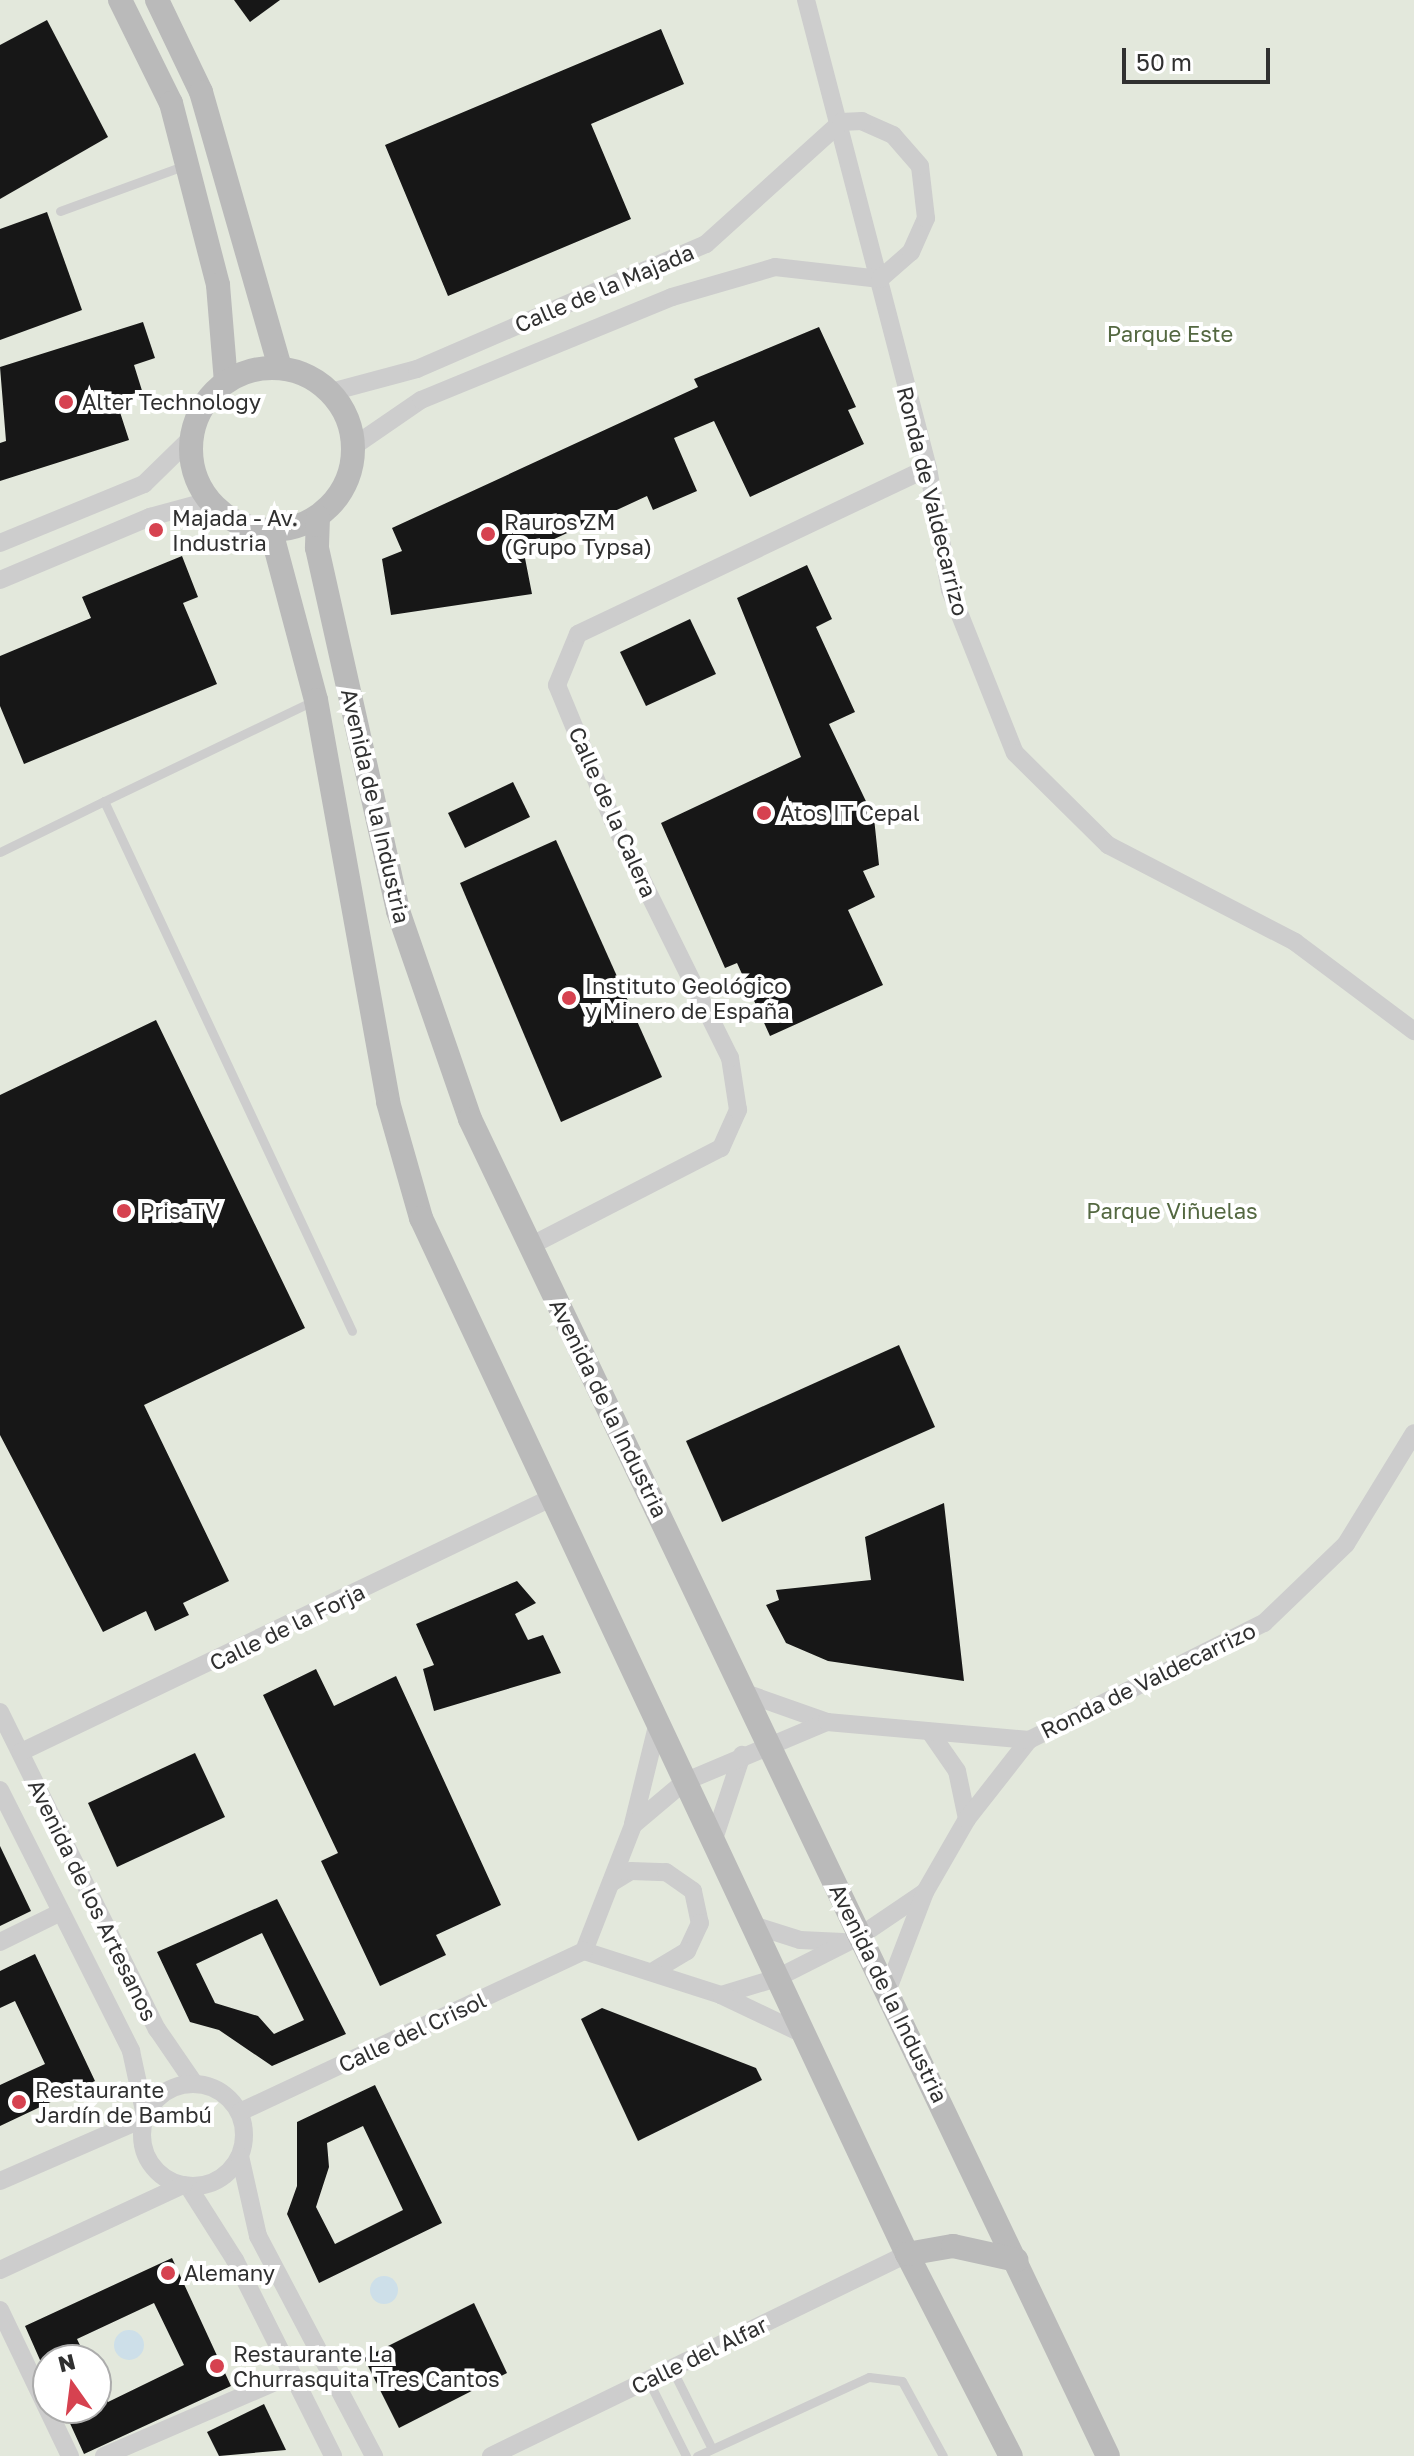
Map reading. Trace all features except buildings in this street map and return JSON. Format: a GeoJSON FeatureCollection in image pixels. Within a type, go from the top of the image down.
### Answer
{"type":"FeatureCollection","features":[{"type":"Feature","properties":{"kind":"street"},"geometry":{"type":"LineString","coordinates":[[120,0],[171,103],[218,285],[226,382]]}},
{"type":"Feature","properties":{"kind":"street"},"geometry":{"type":"LineString","coordinates":[[157,0],[201,92],[280,368]]}},
{"type":"Feature","properties":{"kind":"street","name":"Ronda de Valdecarrizo"},"geometry":{"type":"LineString","coordinates":[[806,0],[841,122],[928,468],[950,590],[1015,753],[1108,845],[1295,942],[1414,1031]]}},
{"type":"Feature","properties":{"kind":"street"},"geometry":{"type":"LineString","coordinates":[[841,122],[862,121],[893,135],[920,166],[926,218],[911,252],[880,279]]}},
{"type":"Feature","properties":{"kind":"street","name":"Calle de la Majada"},"geometry":{"type":"LineString","coordinates":[[331,392],[417,369],[706,244],[841,122]]}},
{"type":"Feature","properties":{"kind":"street","name":"Calle de la Majada"},"geometry":{"type":"LineString","coordinates":[[354,446],[421,400],[672,297],[775,267],[880,279]]}},
{"type":"Feature","properties":{"kind":"street"},"geometry":{"type":"LineString","coordinates":[[0,543],[144,484],[191,438],[203,407],[226,382],[280,368],[331,392],[354,446],[351,473],[318,517],[271,531],[247,527],[209,501],[197,482],[191,438]]}},
{"type":"Feature","properties":{"kind":"street","name":"Calle de la Calera"},"geometry":{"type":"LineString","coordinates":[[530,1246],[721,1148],[738,1110],[730,1058],[613,821],[557,685],[578,634],[928,468]]}},
{"type":"Feature","properties":{"kind":"street"},"geometry":{"type":"LineString","coordinates":[[0,580],[150,517],[209,501]]}},
{"type":"Feature","properties":{"kind":"street","name":"Avenida de la Industria"},"geometry":{"type":"LineString","coordinates":[[318,517],[317,548],[398,911],[470,1119],[772,1745],[853,1939],[888,1989],[1108,2456]]}},
{"type":"Feature","properties":{"kind":"street","name":"Avenida de la Industria"},"geometry":{"type":"LineString","coordinates":[[271,531],[316,700],[388,1102],[421,1218],[907,2254],[1011,2456]]}},
{"type":"Feature","properties":{"kind":"street","name":"Ronda de Valdecarrizo"},"geometry":{"type":"LineString","coordinates":[[1029,1740],[1264,1623],[1346,1544],[1414,1433]]}},
{"type":"Feature","properties":{"kind":"street","name":"Calle de la Forja"},"geometry":{"type":"LineString","coordinates":[[21,1752],[551,1498]]}},
{"type":"Feature","properties":{"kind":"street"},"geometry":{"type":"LineString","coordinates":[[748,1694],[827,1722],[1029,1740]]}},
{"type":"Feature","properties":{"kind":"street","name":"Avenida de los Artesanos"},"geometry":{"type":"LineString","coordinates":[[0,1712],[157,2029],[194,2083]]}},
{"type":"Feature","properties":{"kind":"street"},"geometry":{"type":"LineString","coordinates":[[633,1825],[684,1782],[742,1755],[827,1722]]}},
{"type":"Feature","properties":{"kind":"street"},"geometry":{"type":"LineString","coordinates":[[657,1726],[633,1825],[584,1951],[655,1970],[721,1995],[803,2034]]}},
{"type":"Feature","properties":{"kind":"street"},"geometry":{"type":"LineString","coordinates":[[930,1732],[957,1771],[967,1819]]}},
{"type":"Feature","properties":{"kind":"street"},"geometry":{"type":"LineString","coordinates":[[888,1989],[925,1892],[967,1819],[1029,1740]]}},
{"type":"Feature","properties":{"kind":"street"},"geometry":{"type":"LineString","coordinates":[[713,1842],[742,1755]]}},
{"type":"Feature","properties":{"kind":"street","name":"Avenida de los Artesanos"},"geometry":{"type":"LineString","coordinates":[[0,1790],[131,2051],[145,2117]]}},
{"type":"Feature","properties":{"kind":"street"},"geometry":{"type":"LineString","coordinates":[[611,1883],[631,1871],[666,1872],[693,1891],[700,1923],[687,1951],[655,1970]]}},
{"type":"Feature","properties":{"kind":"street"},"geometry":{"type":"LineString","coordinates":[[721,1995],[777,1978],[853,1939],[925,1892]]}},
{"type":"Feature","properties":{"kind":"street"},"geometry":{"type":"LineString","coordinates":[[0,1942],[61,1912]]}},
{"type":"Feature","properties":{"kind":"street"},"geometry":{"type":"LineString","coordinates":[[753,1925],[800,1940],[853,1939]]}},
{"type":"Feature","properties":{"kind":"street","name":"Calle del Crisol"},"geometry":{"type":"LineString","coordinates":[[240,2112],[584,1951]]}},
{"type":"Feature","properties":{"kind":"street"},"geometry":{"type":"LineString","coordinates":[[333,2456],[235,2260],[186,2186],[151,2165],[141,2134],[145,2117],[160,2095],[194,2083],[221,2091],[240,2112],[240,2156],[258,2236],[374,2456]]}},
{"type":"Feature","properties":{"kind":"street"},"geometry":{"type":"LineString","coordinates":[[0,2181],[145,2117]]}},
{"type":"Feature","properties":{"kind":"street"},"geometry":{"type":"LineString","coordinates":[[0,2270],[186,2186],[213,2183],[240,2156]]}},
{"type":"Feature","properties":{"kind":"street"},"geometry":{"type":"LineString","coordinates":[[907,2254],[953,2246],[1016,2260]]}},
{"type":"Feature","properties":{"kind":"street","name":"Calle del Alfar"},"geometry":{"type":"LineString","coordinates":[[491,2456],[907,2254]]}},
{"type":"Feature","properties":{"kind":"street"},"geometry":{"type":"LineString","coordinates":[[0,2310],[70,2456]]}},
{"type":"Feature","properties":{"kind":"street"},"geometry":{"type":"LineString","coordinates":[[104,2456],[291,2375]]}},
{"type":"Feature","properties":{"kind":"lane"},"geometry":{"type":"LineString","coordinates":[[60,211],[186,165]]}},
{"type":"Feature","properties":{"kind":"lane"},"geometry":{"type":"LineString","coordinates":[[0,852],[316,700]]}},
{"type":"Feature","properties":{"kind":"lane"},"geometry":{"type":"LineString","coordinates":[[104,801],[352,1331]]}},
{"type":"Feature","properties":{"kind":"lane"},"geometry":{"type":"LineString","coordinates":[[672,2369],[712,2449]]}},
{"type":"Feature","properties":{"kind":"lane"},"geometry":{"type":"LineString","coordinates":[[697,2456],[869,2377],[902,2381],[943,2456]]}},
{"type":"Feature","properties":{"kind":"lane"},"geometry":{"type":"LineString","coordinates":[[648,2380],[686,2456]]}},
{"type":"Feature","properties":{"kind":"green space"},"geometry":{"type":"Polygon","coordinates":[[[0,0],[1414,0],[1414,2456],[0,2456],[0,0]]]}},
{"type":"Feature","properties":{"kind":"water"},"geometry":{"type":"Polygon","coordinates":[[[384,2276],[394,2280],[398,2290],[394,2300],[384,2304],[374,2300],[370,2290],[374,2280],[384,2276]]]}},
{"type":"Feature","properties":{"kind":"water"},"geometry":{"type":"Polygon","coordinates":[[[129,2330],[140,2334],[144,2345],[140,2356],[129,2360],[118,2356],[114,2345],[118,2334],[129,2330]]]}},
{"type":"Feature","properties":{"kind":"place","name":"Alter Technology"},"geometry":{"type":"Point","coordinates":[66,402]}},
{"type":"Feature","properties":{"kind":"place","name":"Majada - Av. Industria"},"geometry":{"type":"Point","coordinates":[156,530]}},
{"type":"Feature","properties":{"kind":"place","name":"Rauros ZM (Grupo Typsa)"},"geometry":{"type":"Point","coordinates":[488,534]}},
{"type":"Feature","properties":{"kind":"place","name":"Atos IT Cepal"},"geometry":{"type":"Point","coordinates":[764,813]}},
{"type":"Feature","properties":{"kind":"place","name":"Instituto Geológico y Minero de España"},"geometry":{"type":"Point","coordinates":[569,998]}},
{"type":"Feature","properties":{"kind":"place","name":"PrisaTV"},"geometry":{"type":"Point","coordinates":[124,1211]}},
{"type":"Feature","properties":{"kind":"place","name":"Restaurante Jardín de Bambú"},"geometry":{"type":"Point","coordinates":[19,2102]}},
{"type":"Feature","properties":{"kind":"place","name":"Alemany"},"geometry":{"type":"Point","coordinates":[168,2273]}},
{"type":"Feature","properties":{"kind":"place","name":"Restaurante La Churrasquita Tres Cantos"},"geometry":{"type":"Point","coordinates":[217,2366]}},
{"type":"Feature","properties":{"kind":"park label","name":"Parque Este"},"geometry":{"type":"Point","coordinates":[1170,334]}},
{"type":"Feature","properties":{"kind":"park label","name":"Parque Viñuelas"},"geometry":{"type":"Point","coordinates":[1172,1211]}}]}
